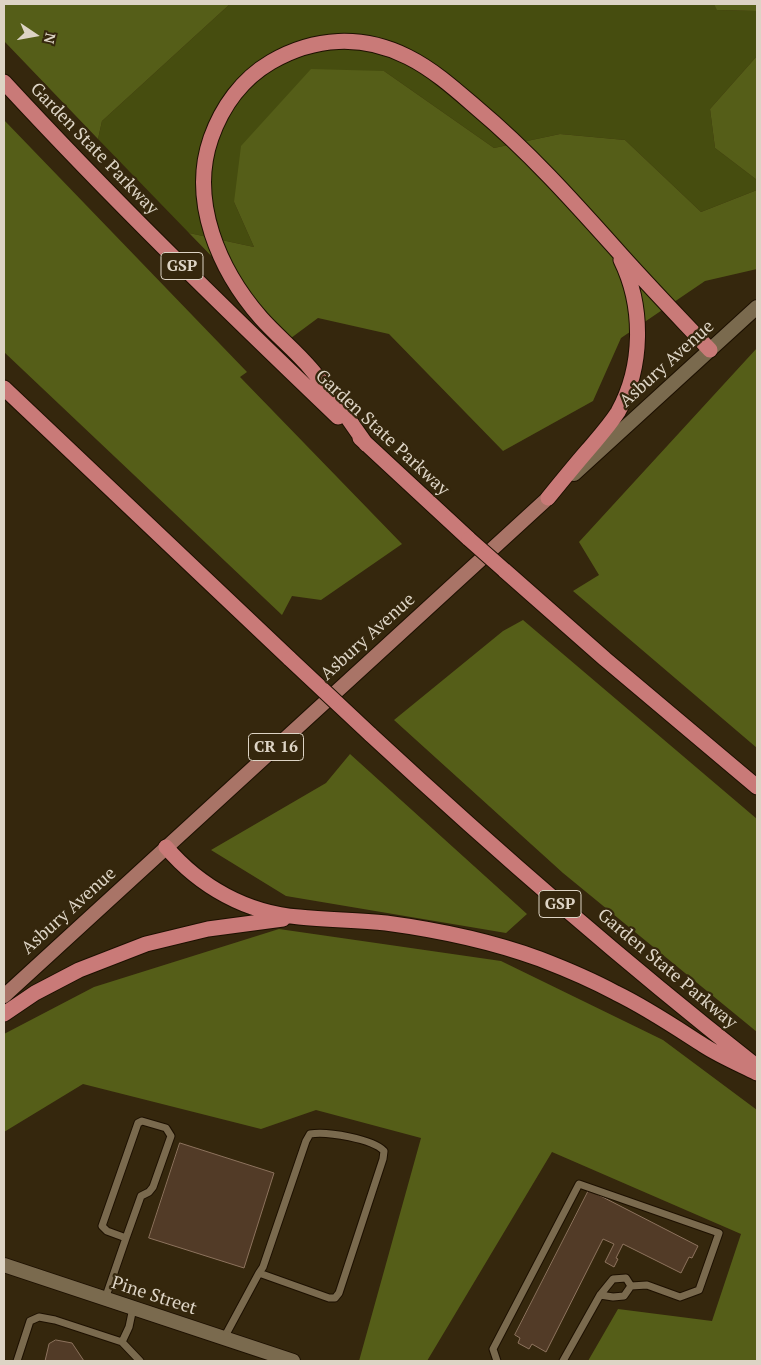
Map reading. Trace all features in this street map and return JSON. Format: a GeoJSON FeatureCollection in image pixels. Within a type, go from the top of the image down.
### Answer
{"type":"FeatureCollection","features":[{"type":"Feature","properties":{"kind":"highway"},"geometry":{"type":"LineString","coordinates":[[366,444],[312,370],[264,321],[246,299],[216,246],[204,200],[206,158],[215,127],[231,98],[266,65],[304,46],[334,41],[377,45],[406,56],[440,78],[487,116],[565,192],[710,350]]}},
{"type":"Feature","properties":{"kind":"highway","name":"Garden State Parkway"},"geometry":{"type":"LineString","coordinates":[[4,82],[221,305],[366,444],[469,539],[612,665],[757,787]]}},
{"type":"Feature","properties":{"kind":"highway"},"geometry":{"type":"LineString","coordinates":[[548,498],[610,424],[622,403],[632,377],[637,346],[636,314],[630,282],[615,248]]}},
{"type":"Feature","properties":{"kind":"highway","name":"Garden State Parkway"},"geometry":{"type":"LineString","coordinates":[[4,388],[370,734],[531,880],[757,1067]]}},
{"type":"Feature","properties":{"kind":"highway"},"geometry":{"type":"LineString","coordinates":[[166,847],[185,868],[222,894],[251,906],[298,917],[372,921],[476,940],[519,952],[574,973],[615,992],[705,1046],[757,1073]]}},
{"type":"Feature","properties":{"kind":"highway"},"geometry":{"type":"LineString","coordinates":[[4,1014],[35,993],[79,970],[146,944],[208,929],[298,917]]}},
{"type":"Feature","properties":{"kind":"main road","name":"Asbury Avenue"},"geometry":{"type":"LineString","coordinates":[[4,996],[548,498]]}},
{"type":"Feature","properties":{"kind":"street","name":"Asbury Avenue"},"geometry":{"type":"LineString","coordinates":[[548,498],[757,307]]}},
{"type":"Feature","properties":{"kind":"street","name":"Pine Street"},"geometry":{"type":"LineString","coordinates":[[4,1265],[288,1360]]}},
{"type":"Feature","properties":{"kind":"lane"},"geometry":{"type":"LineString","coordinates":[[105,1299],[141,1196],[150,1192],[153,1187],[171,1136],[166,1128],[142,1121],[138,1123],[102,1226],[107,1231],[126,1238]]}},
{"type":"Feature","properties":{"kind":"lane"},"geometry":{"type":"LineString","coordinates":[[224,1338],[259,1273],[310,1134],[320,1132],[380,1147],[384,1152],[383,1159],[339,1292],[335,1298],[329,1298],[259,1273]]}},
{"type":"Feature","properties":{"kind":"lane"},"geometry":{"type":"LineString","coordinates":[[497,1361],[493,1348],[579,1184],[719,1233],[699,1290],[680,1297],[647,1285],[631,1286]]}},
{"type":"Feature","properties":{"kind":"lane"},"geometry":{"type":"LineString","coordinates":[[563,1361],[600,1295],[613,1279],[626,1278],[631,1286]]}},
{"type":"Feature","properties":{"kind":"lane"},"geometry":{"type":"LineString","coordinates":[[600,1295],[624,1296],[631,1286]]}},
{"type":"Feature","properties":{"kind":"lane"},"geometry":{"type":"LineString","coordinates":[[122,1342],[129,1327],[133,1308]]}},
{"type":"Feature","properties":{"kind":"lane"},"geometry":{"type":"LineString","coordinates":[[17,1361],[30,1321],[39,1317],[55,1320],[122,1342],[140,1361]]}},
{"type":"Feature","properties":{"kind":"green space"},"geometry":{"type":"Polygon","coordinates":[[[4,4],[230,4],[102,121],[98,139],[4,41],[4,4]]]}},
{"type":"Feature","properties":{"kind":"green space"},"geometry":{"type":"Polygon","coordinates":[[[230,4],[714,4],[718,10],[757,11],[757,56],[710,109],[715,148],[757,180],[757,190],[701,212],[625,140],[560,134],[494,148],[384,71],[234,202],[254,247],[189,233],[98,139],[102,121],[230,4]]]}},
{"type":"Feature","properties":{"kind":"green space"},"geometry":{"type":"Polygon","coordinates":[[[714,4],[757,4],[757,11],[717,10],[714,4]]]}},
{"type":"Feature","properties":{"kind":"green space"},"geometry":{"type":"Polygon","coordinates":[[[757,56],[757,180],[715,148],[710,109],[757,56]]]}},
{"type":"Feature","properties":{"kind":"green space"},"geometry":{"type":"Polygon","coordinates":[[[311,69],[384,71],[494,148],[560,134],[625,140],[701,212],[757,190],[757,269],[705,281],[621,338],[593,401],[503,451],[389,334],[318,318],[291,338],[189,233],[254,247],[234,202],[241,146],[311,69]]]}},
{"type":"Feature","properties":{"kind":"green space"},"geometry":{"type":"Polygon","coordinates":[[[4,120],[247,372],[240,377],[402,544],[321,600],[292,596],[282,615],[4,352],[4,120]]]}},
{"type":"Feature","properties":{"kind":"green space"},"geometry":{"type":"Polygon","coordinates":[[[757,348],[757,748],[573,591],[599,575],[579,542],[757,348]]]}},
{"type":"Feature","properties":{"kind":"green space"},"geometry":{"type":"Polygon","coordinates":[[[523,620],[757,819],[757,1032],[563,873],[394,720],[503,631],[523,620]]]}},
{"type":"Feature","properties":{"kind":"green space"},"geometry":{"type":"Polygon","coordinates":[[[350,754],[527,914],[506,933],[286,896],[211,850],[326,783],[350,754]]]}},
{"type":"Feature","properties":{"kind":"green space"},"geometry":{"type":"Polygon","coordinates":[[[279,929],[501,961],[663,1040],[757,1110],[757,1361],[588,1361],[618,1309],[712,1321],[741,1234],[552,1152],[427,1361],[359,1361],[421,1138],[316,1110],[261,1129],[83,1084],[4,1132],[4,1034],[94,987],[279,929]]]}},
{"type":"Feature","properties":{"kind":"building"},"geometry":{"type":"Polygon","coordinates":[[[180,1143],[274,1173],[244,1268],[149,1238],[180,1143]]]}},
{"type":"Feature","properties":{"kind":"building"},"geometry":{"type":"Polygon","coordinates":[[[589,1190],[698,1246],[692,1258],[689,1257],[681,1273],[623,1244],[614,1267],[605,1262],[614,1244],[603,1239],[546,1352],[532,1344],[529,1349],[518,1343],[520,1338],[515,1335],[589,1190]]]}},
{"type":"Feature","properties":{"kind":"building"},"geometry":{"type":"Polygon","coordinates":[[[56,1340],[72,1343],[84,1361],[45,1361],[49,1344],[56,1340]]]}}]}
